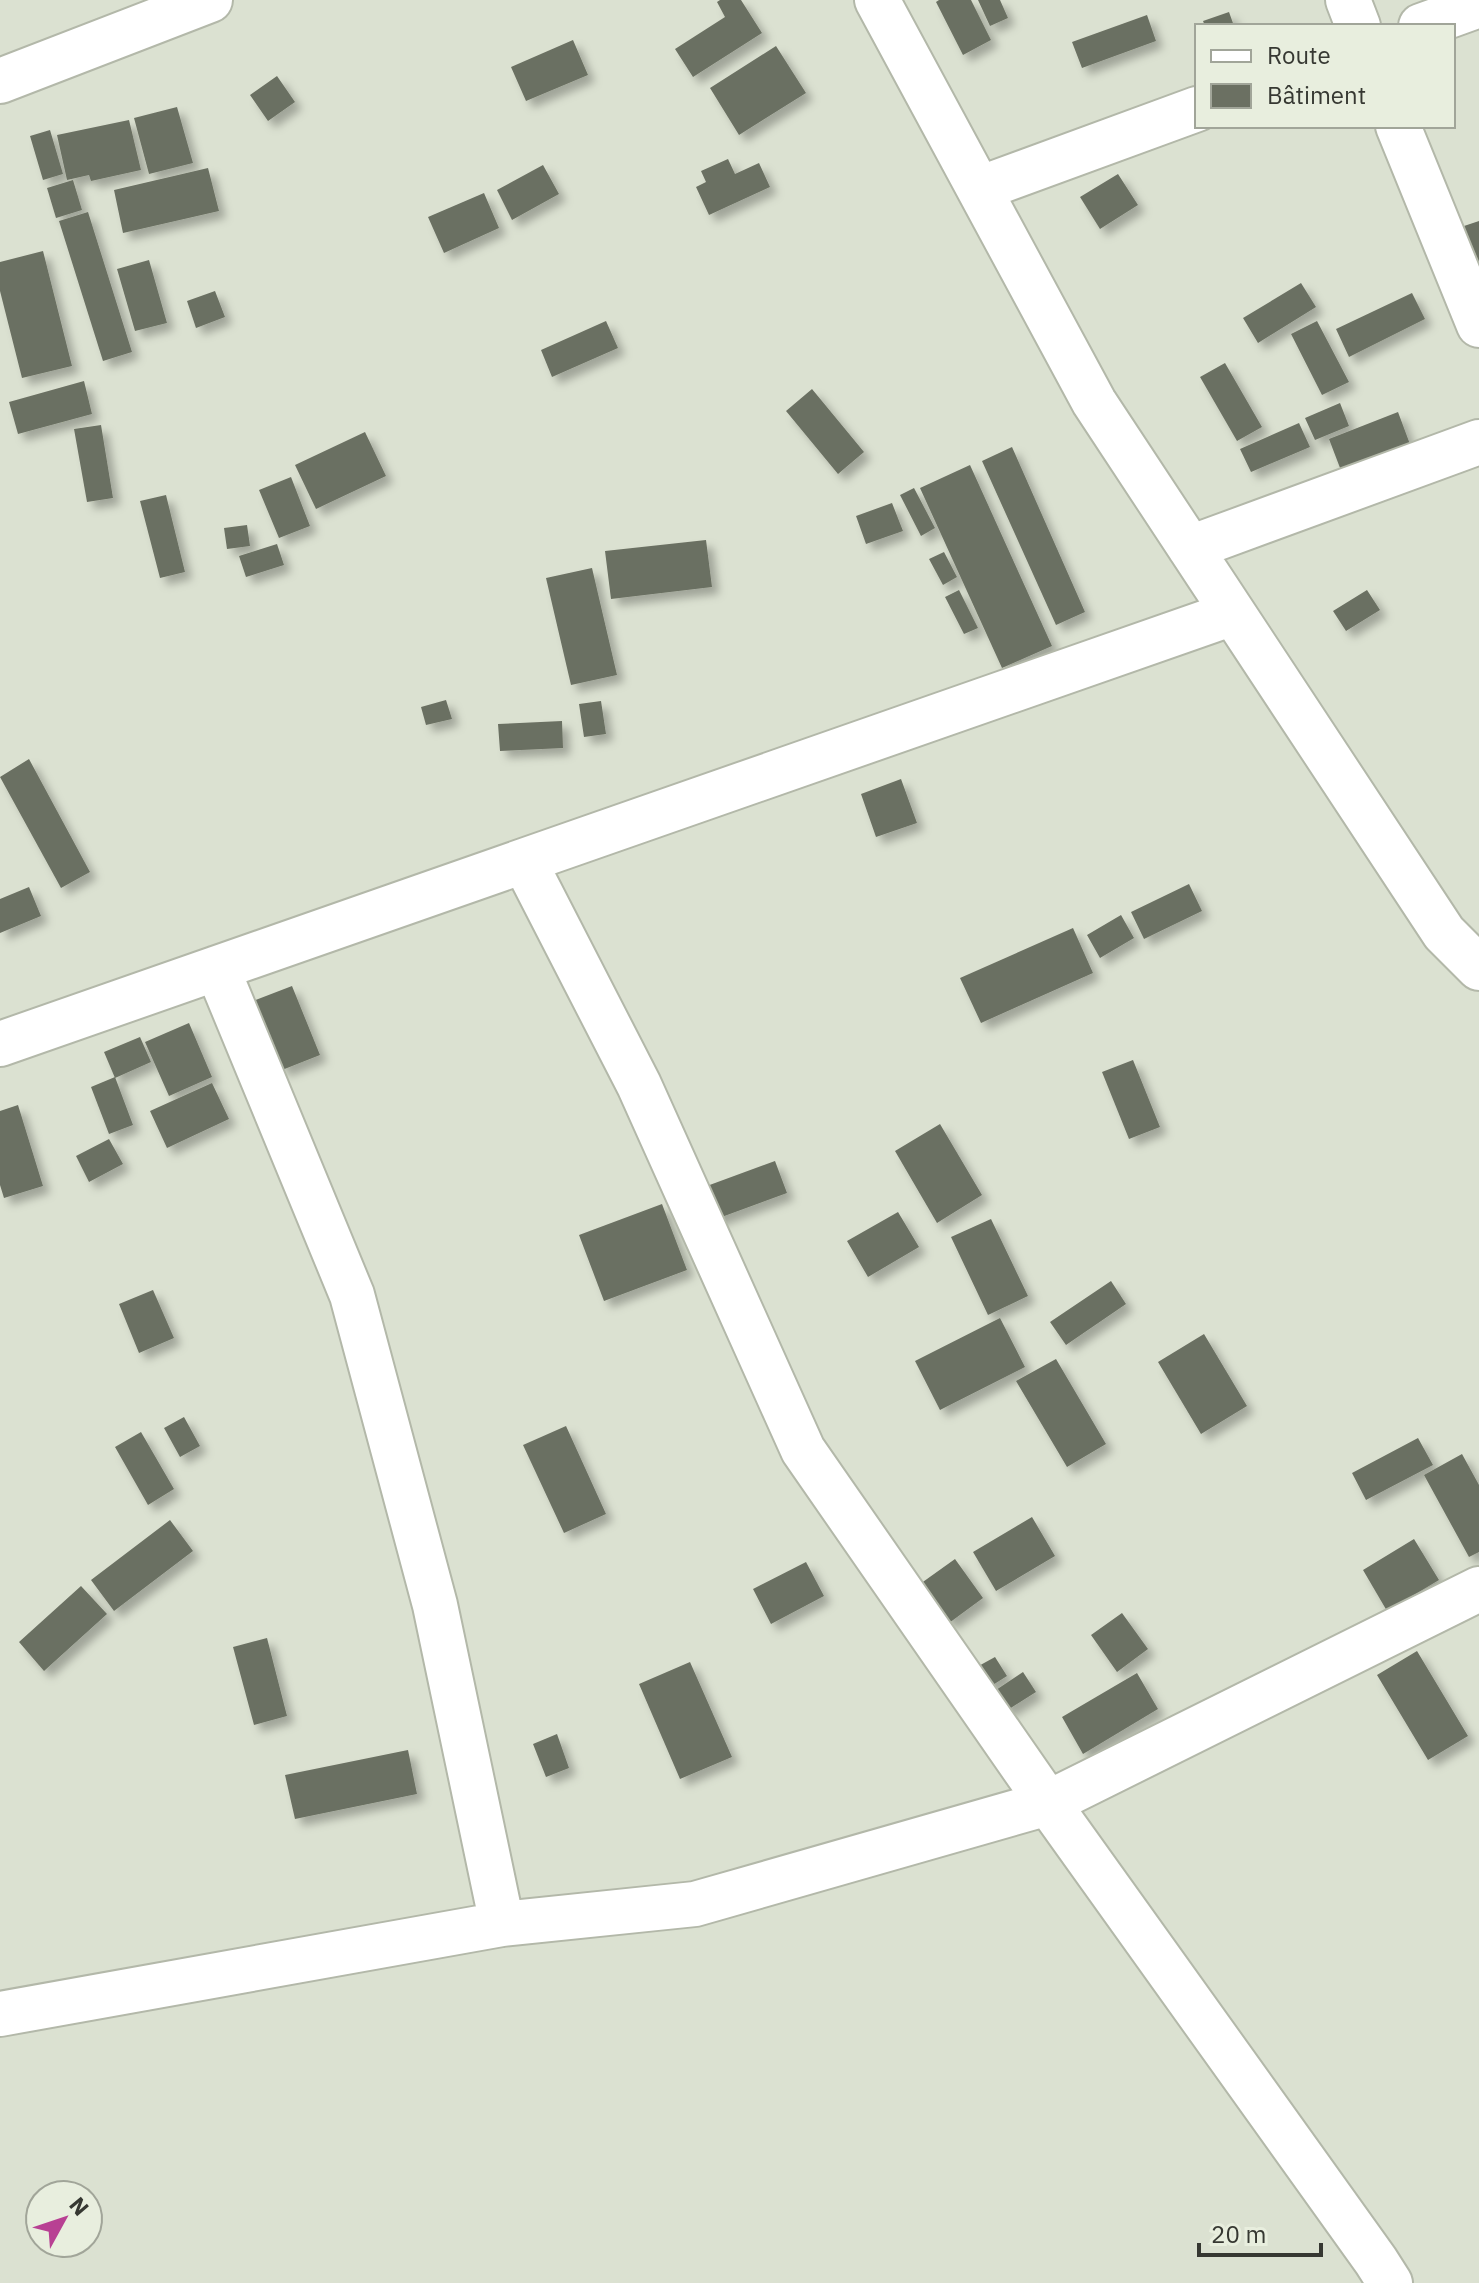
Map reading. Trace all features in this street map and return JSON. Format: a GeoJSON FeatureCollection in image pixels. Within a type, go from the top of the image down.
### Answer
{"type":"FeatureCollection","features":[{"type":"Feature","properties":{"kind":"street"},"geometry":{"type":"LineString","coordinates":[[0,81],[210,0]]}},
{"type":"Feature","properties":{"kind":"street"},"geometry":{"type":"LineString","coordinates":[[877,0],[1094,402],[1444,933],[1479,968]]}},
{"type":"Feature","properties":{"kind":"street"},"geometry":{"type":"LineString","coordinates":[[1348,0],[1357,24]]}},
{"type":"Feature","properties":{"kind":"street"},"geometry":{"type":"LineString","coordinates":[[1427,24],[1479,5]]}},
{"type":"Feature","properties":{"kind":"street"},"geometry":{"type":"LineString","coordinates":[[979,189],[1195,110]]}},
{"type":"Feature","properties":{"kind":"street"},"geometry":{"type":"LineString","coordinates":[[1399,128],[1479,325]]}},
{"type":"Feature","properties":{"kind":"street"},"geometry":{"type":"LineString","coordinates":[[1190,548],[1479,442]]}},
{"type":"Feature","properties":{"kind":"street"},"geometry":{"type":"LineString","coordinates":[[0,1044],[1233,613]]}},
{"type":"Feature","properties":{"kind":"street"},"geometry":{"type":"LineString","coordinates":[[524,861],[639,1085],[803,1450],[1048,1803],[1390,2283]]}},
{"type":"Feature","properties":{"kind":"street"},"geometry":{"type":"LineString","coordinates":[[217,968],[352,1295],[435,1605],[502,1924]]}},
{"type":"Feature","properties":{"kind":"street"},"geometry":{"type":"LineString","coordinates":[[0,2014],[502,1924],[695,1904],[1048,1803],[1479,1589]]}},
{"type":"Feature","properties":{"kind":"building"},"geometry":{"type":"Polygon","coordinates":[[[741,0],[762,33],[693,77],[675,49],[725,17],[717,2],[741,0]]]}},
{"type":"Feature","properties":{"kind":"building"},"geometry":{"type":"Polygon","coordinates":[[[971,0],[991,40],[963,55],[936,2],[971,0]]]}},
{"type":"Feature","properties":{"kind":"building"},"geometry":{"type":"Polygon","coordinates":[[[978,0],[1000,0],[1008,18],[990,26],[978,0]]]}},
{"type":"Feature","properties":{"kind":"building"},"geometry":{"type":"Polygon","coordinates":[[[1229,12],[1233,24],[1204,24],[1203,21],[1229,12]]]}},
{"type":"Feature","properties":{"kind":"building"},"geometry":{"type":"Polygon","coordinates":[[[1147,15],[1156,41],[1082,68],[1072,42],[1147,15]]]}},
{"type":"Feature","properties":{"kind":"building"},"geometry":{"type":"Polygon","coordinates":[[[573,40],[588,75],[526,101],[511,67],[573,40]]]}},
{"type":"Feature","properties":{"kind":"building"},"geometry":{"type":"Polygon","coordinates":[[[776,46],[806,93],[739,135],[710,88],[776,46]]]}},
{"type":"Feature","properties":{"kind":"building"},"geometry":{"type":"Polygon","coordinates":[[[277,76],[295,102],[268,121],[250,95],[277,76]]]}},
{"type":"Feature","properties":{"kind":"building"},"geometry":{"type":"Polygon","coordinates":[[[177,107],[193,163],[149,174],[134,118],[177,107]]]}},
{"type":"Feature","properties":{"kind":"building"},"geometry":{"type":"Polygon","coordinates":[[[129,120],[141,170],[91,181],[89,175],[67,180],[57,135],[129,120]]]}},
{"type":"Feature","properties":{"kind":"building"},"geometry":{"type":"Polygon","coordinates":[[[50,130],[63,174],[43,180],[30,136],[50,130]]]}},
{"type":"Feature","properties":{"kind":"building"},"geometry":{"type":"Polygon","coordinates":[[[728,159],[735,174],[759,163],[770,187],[709,215],[696,187],[706,182],[701,171],[728,159]]]}},
{"type":"Feature","properties":{"kind":"building"},"geometry":{"type":"Polygon","coordinates":[[[543,165],[559,194],[512,220],[497,190],[543,165]]]}},
{"type":"Feature","properties":{"kind":"building"},"geometry":{"type":"Polygon","coordinates":[[[208,168],[219,211],[123,233],[114,190],[208,168]]]}},
{"type":"Feature","properties":{"kind":"building"},"geometry":{"type":"Polygon","coordinates":[[[1118,174],[1138,205],[1100,229],[1080,197],[1118,174]]]}},
{"type":"Feature","properties":{"kind":"building"},"geometry":{"type":"Polygon","coordinates":[[[73,180],[82,210],[56,218],[47,188],[73,180]]]}},
{"type":"Feature","properties":{"kind":"building"},"geometry":{"type":"Polygon","coordinates":[[[484,193],[499,228],[444,253],[428,217],[484,193]]]}},
{"type":"Feature","properties":{"kind":"building"},"geometry":{"type":"Polygon","coordinates":[[[88,212],[132,352],[103,361],[59,221],[88,212]]]}},
{"type":"Feature","properties":{"kind":"building"},"geometry":{"type":"Polygon","coordinates":[[[1479,221],[1479,267],[1478,267],[1464,226],[1479,221]]]}},
{"type":"Feature","properties":{"kind":"building"},"geometry":{"type":"Polygon","coordinates":[[[43,251],[72,366],[22,378],[0,291],[0,262],[43,251]]]}},
{"type":"Feature","properties":{"kind":"building"},"geometry":{"type":"Polygon","coordinates":[[[149,260],[167,323],[135,331],[117,269],[149,260]]]}},
{"type":"Feature","properties":{"kind":"building"},"geometry":{"type":"Polygon","coordinates":[[[1301,283],[1316,307],[1258,343],[1243,318],[1301,283]]]}},
{"type":"Feature","properties":{"kind":"building"},"geometry":{"type":"Polygon","coordinates":[[[215,291],[225,317],[196,328],[187,301],[215,291]]]}},
{"type":"Feature","properties":{"kind":"building"},"geometry":{"type":"Polygon","coordinates":[[[1412,293],[1425,319],[1349,357],[1336,329],[1412,293]]]}},
{"type":"Feature","properties":{"kind":"building"},"geometry":{"type":"Polygon","coordinates":[[[606,321],[618,348],[552,377],[541,350],[606,321]]]}},
{"type":"Feature","properties":{"kind":"building"},"geometry":{"type":"Polygon","coordinates":[[[1317,321],[1349,382],[1322,395],[1291,334],[1317,321]]]}},
{"type":"Feature","properties":{"kind":"building"},"geometry":{"type":"Polygon","coordinates":[[[1225,363],[1262,427],[1237,441],[1200,377],[1225,363]]]}},
{"type":"Feature","properties":{"kind":"building"},"geometry":{"type":"Polygon","coordinates":[[[84,381],[92,414],[18,434],[9,402],[84,381]]]}},
{"type":"Feature","properties":{"kind":"building"},"geometry":{"type":"Polygon","coordinates":[[[812,389],[864,452],[838,474],[786,411],[812,389]]]}},
{"type":"Feature","properties":{"kind":"building"},"geometry":{"type":"Polygon","coordinates":[[[1340,403],[1349,426],[1315,440],[1305,418],[1340,403]]]}},
{"type":"Feature","properties":{"kind":"building"},"geometry":{"type":"Polygon","coordinates":[[[1398,412],[1414,455],[1345,481],[1329,439],[1398,412]]]}},
{"type":"Feature","properties":{"kind":"building"},"geometry":{"type":"Polygon","coordinates":[[[1299,423],[1310,447],[1251,472],[1240,449],[1299,423]]]}},
{"type":"Feature","properties":{"kind":"building"},"geometry":{"type":"Polygon","coordinates":[[[101,425],[113,498],[87,502],[74,429],[101,425]]]}},
{"type":"Feature","properties":{"kind":"building"},"geometry":{"type":"Polygon","coordinates":[[[365,432],[386,476],[316,509],[295,465],[365,432]]]}},
{"type":"Feature","properties":{"kind":"building"},"geometry":{"type":"Polygon","coordinates":[[[1012,447],[1085,612],[1056,625],[982,461],[1012,447]]]}},
{"type":"Feature","properties":{"kind":"building"},"geometry":{"type":"Polygon","coordinates":[[[970,465],[1052,646],[1002,668],[920,488],[970,465]]]}},
{"type":"Feature","properties":{"kind":"building"},"geometry":{"type":"Polygon","coordinates":[[[291,477],[310,526],[279,538],[259,490],[291,477]]]}},
{"type":"Feature","properties":{"kind":"building"},"geometry":{"type":"Polygon","coordinates":[[[914,488],[935,528],[921,536],[900,495],[914,488]]]}},
{"type":"Feature","properties":{"kind":"building"},"geometry":{"type":"Polygon","coordinates":[[[166,495],[185,572],[160,578],[140,501],[166,495]]]}},
{"type":"Feature","properties":{"kind":"building"},"geometry":{"type":"Polygon","coordinates":[[[892,503],[903,531],[866,544],[856,516],[892,503]]]}},
{"type":"Feature","properties":{"kind":"building"},"geometry":{"type":"Polygon","coordinates":[[[247,525],[250,546],[227,549],[224,528],[247,525]]]}},
{"type":"Feature","properties":{"kind":"building"},"geometry":{"type":"Polygon","coordinates":[[[706,540],[712,587],[611,599],[605,551],[706,540]]]}},
{"type":"Feature","properties":{"kind":"building"},"geometry":{"type":"Polygon","coordinates":[[[277,544],[284,565],[246,577],[239,556],[277,544]]]}},
{"type":"Feature","properties":{"kind":"building"},"geometry":{"type":"Polygon","coordinates":[[[944,552],[957,577],[943,585],[929,559],[944,552]]]}},
{"type":"Feature","properties":{"kind":"building"},"geometry":{"type":"Polygon","coordinates":[[[592,568],[617,675],[571,685],[546,578],[592,568]]]}},
{"type":"Feature","properties":{"kind":"building"},"geometry":{"type":"Polygon","coordinates":[[[959,590],[978,628],[964,634],[945,597],[959,590]]]}},
{"type":"Feature","properties":{"kind":"building"},"geometry":{"type":"Polygon","coordinates":[[[1367,590],[1380,610],[1346,631],[1333,611],[1367,590]]]}},
{"type":"Feature","properties":{"kind":"building"},"geometry":{"type":"Polygon","coordinates":[[[446,700],[452,719],[426,725],[421,707],[446,700]]]}},
{"type":"Feature","properties":{"kind":"building"},"geometry":{"type":"Polygon","coordinates":[[[601,701],[606,734],[584,737],[579,704],[601,701]]]}},
{"type":"Feature","properties":{"kind":"building"},"geometry":{"type":"Polygon","coordinates":[[[562,721],[563,748],[500,751],[498,724],[562,721]]]}},
{"type":"Feature","properties":{"kind":"building"},"geometry":{"type":"Polygon","coordinates":[[[29,759],[90,872],[61,888],[0,777],[29,759]]]}},
{"type":"Feature","properties":{"kind":"building"},"geometry":{"type":"Polygon","coordinates":[[[901,779],[917,823],[876,837],[861,794],[901,779]]]}},
{"type":"Feature","properties":{"kind":"building"},"geometry":{"type":"Polygon","coordinates":[[[1189,884],[1202,911],[1144,939],[1131,912],[1189,884]]]}},
{"type":"Feature","properties":{"kind":"building"},"geometry":{"type":"Polygon","coordinates":[[[29,887],[41,916],[0,933],[0,899],[29,887]]]}},
{"type":"Feature","properties":{"kind":"building"},"geometry":{"type":"Polygon","coordinates":[[[1121,915],[1134,938],[1100,958],[1087,935],[1121,915]]]}},
{"type":"Feature","properties":{"kind":"building"},"geometry":{"type":"Polygon","coordinates":[[[1073,928],[1093,973],[981,1023],[960,978],[1073,928]]]}},
{"type":"Feature","properties":{"kind":"building"},"geometry":{"type":"Polygon","coordinates":[[[292,986],[320,1055],[282,1070],[253,1001],[292,986]]]}},
{"type":"Feature","properties":{"kind":"building"},"geometry":{"type":"Polygon","coordinates":[[[189,1023],[212,1077],[169,1096],[145,1042],[189,1023]]]}},
{"type":"Feature","properties":{"kind":"building"},"geometry":{"type":"Polygon","coordinates":[[[140,1037],[151,1062],[115,1078],[104,1052],[140,1037]]]}},
{"type":"Feature","properties":{"kind":"building"},"geometry":{"type":"Polygon","coordinates":[[[1133,1060],[1160,1127],[1129,1139],[1102,1072],[1133,1060]]]}},
{"type":"Feature","properties":{"kind":"building"},"geometry":{"type":"Polygon","coordinates":[[[115,1077],[133,1125],[109,1134],[91,1087],[115,1077]]]}},
{"type":"Feature","properties":{"kind":"building"},"geometry":{"type":"Polygon","coordinates":[[[212,1083],[229,1119],[167,1148],[150,1111],[212,1083]]]}},
{"type":"Feature","properties":{"kind":"building"},"geometry":{"type":"Polygon","coordinates":[[[18,1105],[43,1186],[4,1198],[0,1185],[0,1111],[18,1105]]]}},
{"type":"Feature","properties":{"kind":"building"},"geometry":{"type":"Polygon","coordinates":[[[940,1124],[982,1195],[937,1223],[895,1151],[940,1124]]]}},
{"type":"Feature","properties":{"kind":"building"},"geometry":{"type":"Polygon","coordinates":[[[109,1139],[123,1164],[89,1182],[76,1156],[109,1139]]]}},
{"type":"Feature","properties":{"kind":"building"},"geometry":{"type":"Polygon","coordinates":[[[775,1161],[787,1193],[708,1222],[696,1190],[775,1161]]]}},
{"type":"Feature","properties":{"kind":"building"},"geometry":{"type":"Polygon","coordinates":[[[662,1204],[687,1270],[604,1301],[579,1235],[662,1204]]]}},
{"type":"Feature","properties":{"kind":"building"},"geometry":{"type":"Polygon","coordinates":[[[898,1212],[919,1247],[868,1277],[847,1241],[898,1212]]]}},
{"type":"Feature","properties":{"kind":"building"},"geometry":{"type":"Polygon","coordinates":[[[991,1219],[1028,1296],[988,1315],[951,1237],[991,1219]]]}},
{"type":"Feature","properties":{"kind":"building"},"geometry":{"type":"Polygon","coordinates":[[[1111,1281],[1126,1304],[1066,1345],[1050,1322],[1111,1281]]]}},
{"type":"Feature","properties":{"kind":"building"},"geometry":{"type":"Polygon","coordinates":[[[153,1290],[174,1338],[139,1353],[119,1304],[153,1290]]]}},
{"type":"Feature","properties":{"kind":"building"},"geometry":{"type":"Polygon","coordinates":[[[1000,1318],[1025,1367],[940,1410],[915,1361],[1000,1318]]]}},
{"type":"Feature","properties":{"kind":"building"},"geometry":{"type":"Polygon","coordinates":[[[1204,1334],[1247,1406],[1201,1434],[1158,1362],[1204,1334]]]}},
{"type":"Feature","properties":{"kind":"building"},"geometry":{"type":"Polygon","coordinates":[[[1056,1359],[1106,1444],[1067,1467],[1016,1381],[1056,1359]]]}},
{"type":"Feature","properties":{"kind":"building"},"geometry":{"type":"Polygon","coordinates":[[[184,1417],[200,1446],[180,1457],[164,1428],[184,1417]]]}},
{"type":"Feature","properties":{"kind":"building"},"geometry":{"type":"Polygon","coordinates":[[[566,1426],[606,1514],[564,1533],[523,1445],[566,1426]]]}},
{"type":"Feature","properties":{"kind":"building"},"geometry":{"type":"Polygon","coordinates":[[[141,1432],[174,1489],[148,1505],[115,1447],[141,1432]]]}},
{"type":"Feature","properties":{"kind":"building"},"geometry":{"type":"Polygon","coordinates":[[[1418,1438],[1433,1465],[1366,1500],[1352,1473],[1418,1438]]]}},
{"type":"Feature","properties":{"kind":"building"},"geometry":{"type":"Polygon","coordinates":[[[1462,1454],[1479,1485],[1479,1552],[1469,1557],[1424,1475],[1462,1454]]]}},
{"type":"Feature","properties":{"kind":"building"},"geometry":{"type":"Polygon","coordinates":[[[1032,1517],[1055,1556],[996,1591],[973,1552],[1032,1517]]]}},
{"type":"Feature","properties":{"kind":"building"},"geometry":{"type":"Polygon","coordinates":[[[170,1520],[193,1551],[114,1611],[91,1580],[170,1520]]]}},
{"type":"Feature","properties":{"kind":"building"},"geometry":{"type":"Polygon","coordinates":[[[1414,1539],[1439,1580],[1387,1611],[1363,1570],[1414,1539]]]}},
{"type":"Feature","properties":{"kind":"building"},"geometry":{"type":"Polygon","coordinates":[[[955,1559],[983,1598],[949,1623],[920,1584],[955,1559]]]}},
{"type":"Feature","properties":{"kind":"building"},"geometry":{"type":"Polygon","coordinates":[[[806,1562],[824,1596],[771,1624],[753,1589],[806,1562]]]}},
{"type":"Feature","properties":{"kind":"building"},"geometry":{"type":"Polygon","coordinates":[[[81,1586],[107,1614],[44,1671],[19,1642],[81,1586]]]}},
{"type":"Feature","properties":{"kind":"building"},"geometry":{"type":"Polygon","coordinates":[[[1122,1613],[1148,1649],[1117,1672],[1091,1635],[1122,1613]]]}},
{"type":"Feature","properties":{"kind":"building"},"geometry":{"type":"Polygon","coordinates":[[[267,1638],[287,1716],[254,1725],[233,1647],[267,1638]]]}},
{"type":"Feature","properties":{"kind":"building"},"geometry":{"type":"Polygon","coordinates":[[[1417,1651],[1468,1736],[1428,1760],[1377,1675],[1417,1651]]]}},
{"type":"Feature","properties":{"kind":"building"},"geometry":{"type":"Polygon","coordinates":[[[995,1657],[1007,1676],[988,1688],[975,1668],[995,1657]]]}},
{"type":"Feature","properties":{"kind":"building"},"geometry":{"type":"Polygon","coordinates":[[[690,1662],[732,1757],[680,1779],[639,1684],[690,1662]]]}},
{"type":"Feature","properties":{"kind":"building"},"geometry":{"type":"Polygon","coordinates":[[[1023,1672],[1036,1692],[1006,1711],[993,1692],[1023,1672]]]}},
{"type":"Feature","properties":{"kind":"building"},"geometry":{"type":"Polygon","coordinates":[[[1137,1673],[1158,1709],[1083,1754],[1062,1717],[1137,1673]]]}},
{"type":"Feature","properties":{"kind":"building"},"geometry":{"type":"Polygon","coordinates":[[[557,1734],[569,1768],[546,1777],[533,1744],[557,1734]]]}},
{"type":"Feature","properties":{"kind":"building"},"geometry":{"type":"Polygon","coordinates":[[[408,1750],[417,1794],[295,1819],[285,1775],[408,1750]]]}}]}
